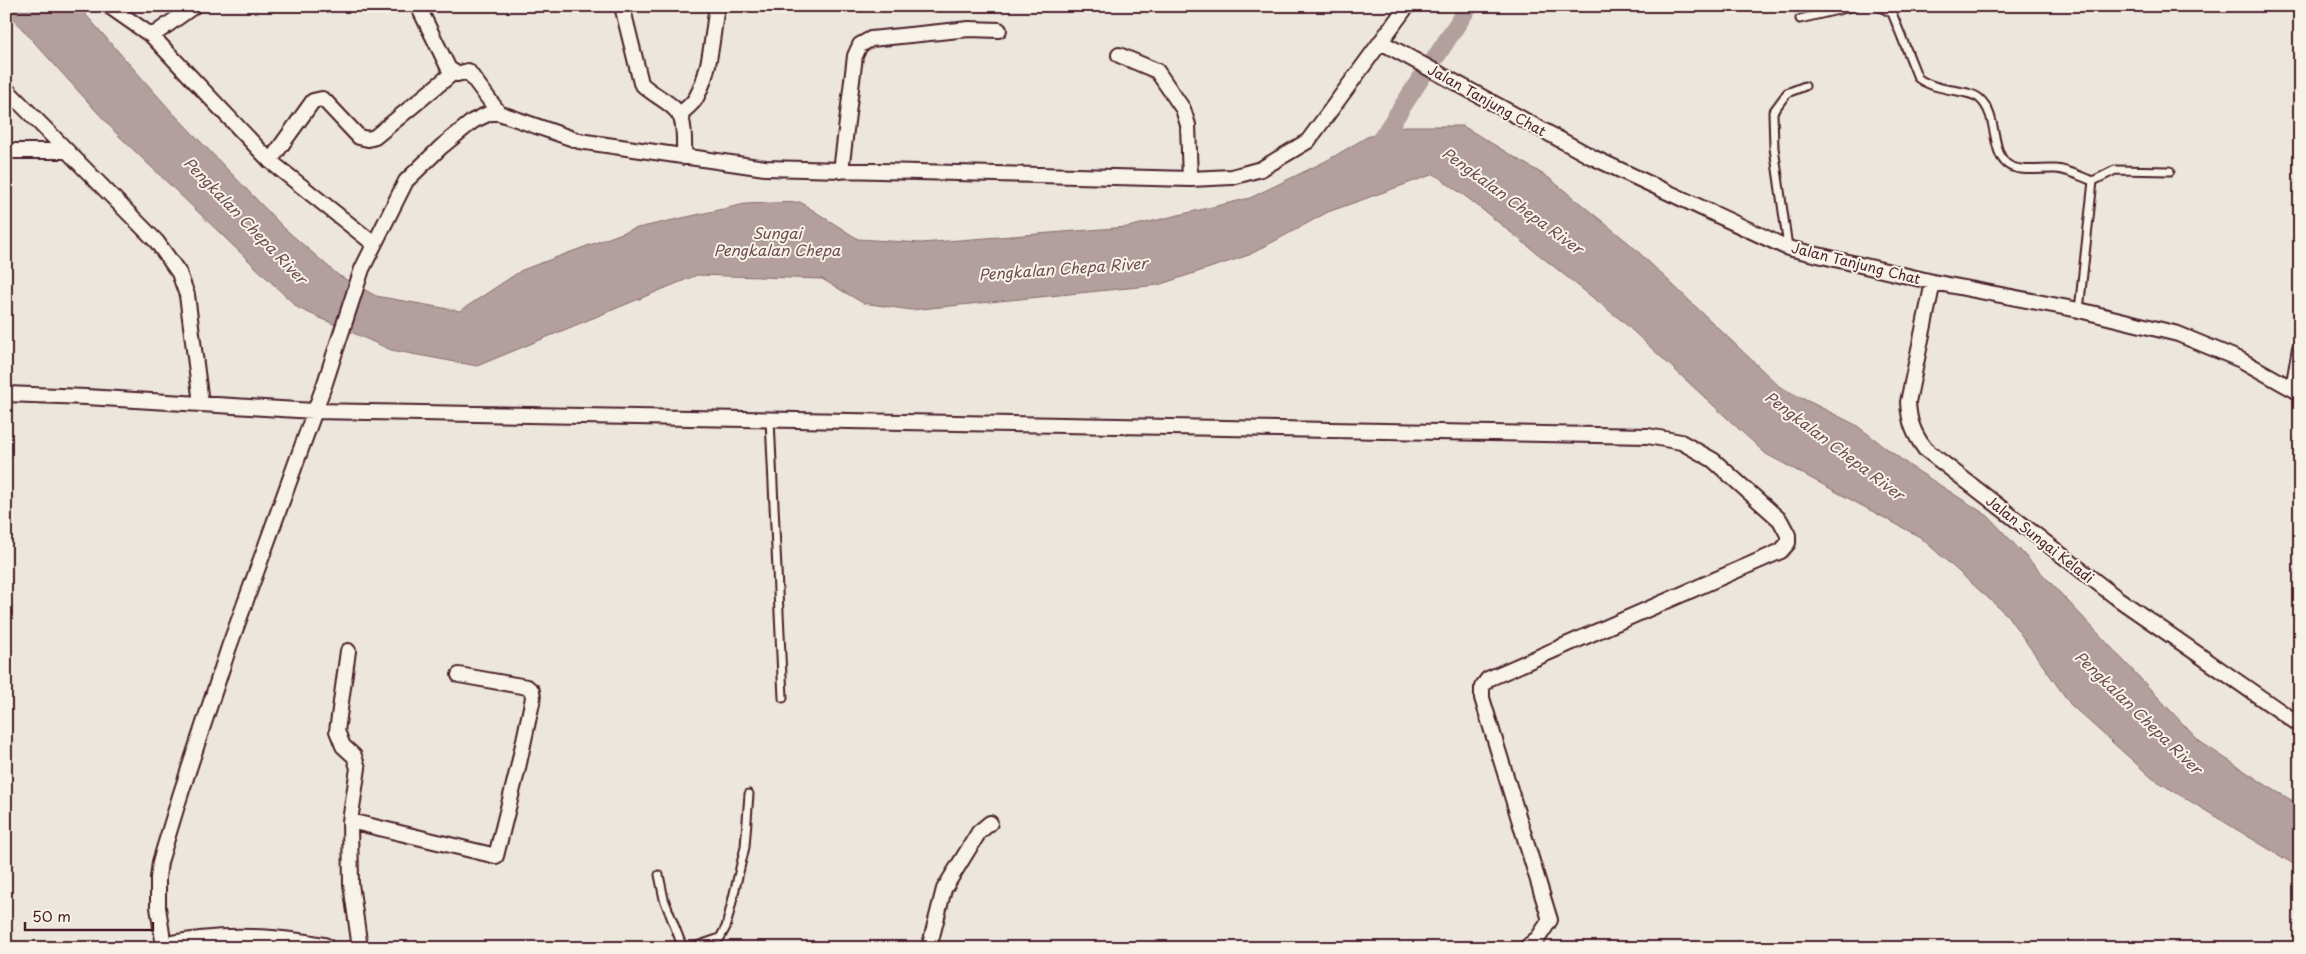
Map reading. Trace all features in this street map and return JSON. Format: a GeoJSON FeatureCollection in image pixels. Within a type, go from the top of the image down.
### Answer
{"type":"FeatureCollection","features":[{"type":"Feature","properties":{"kind":"main road"},"geometry":{"type":"LineString","coordinates":[[173,947],[239,939],[319,947]]}},
{"type":"Feature","properties":{"kind":"street"},"geometry":{"type":"LineString","coordinates":[[109,6],[152,36],[270,161],[374,244]]}},
{"type":"Feature","properties":{"kind":"street"},"geometry":{"type":"LineString","coordinates":[[152,36],[194,6]]}},
{"type":"Feature","properties":{"kind":"street"},"geometry":{"type":"LineString","coordinates":[[418,6],[449,69],[457,74],[468,72],[499,113]]}},
{"type":"Feature","properties":{"kind":"street"},"geometry":{"type":"LineString","coordinates":[[622,6],[641,83],[646,90],[675,110],[682,120],[684,157]]}},
{"type":"Feature","properties":{"kind":"street"},"geometry":{"type":"LineString","coordinates":[[679,115],[695,100],[701,87],[708,64],[716,6]]}},
{"type":"Feature","properties":{"kind":"street"},"geometry":{"type":"LineString","coordinates":[[173,947],[158,907],[160,862],[229,647],[282,508],[362,268],[406,182],[441,147],[473,121],[490,113],[499,113],[578,141],[684,157],[784,169],[1190,179],[1232,178],[1261,169],[1308,141],[1407,6]]}},
{"type":"Feature","properties":{"kind":"street"},"geometry":{"type":"LineString","coordinates":[[841,171],[855,56],[860,45],[871,39],[959,30],[999,30]]}},
{"type":"Feature","properties":{"kind":"street","name":"Jalan Tanjung Chat"},"geometry":{"type":"LineString","coordinates":[[1381,42],[1592,158],[1788,248],[1932,282],[2079,310],[2178,334],[2241,360],[2297,391]]}},
{"type":"Feature","properties":{"kind":"street"},"geometry":{"type":"LineString","coordinates":[[1119,56],[1157,71],[1183,109],[1188,125],[1190,179]]}},
{"type":"Feature","properties":{"kind":"street"},"geometry":{"type":"LineString","coordinates":[[270,161],[314,101],[322,99],[359,137],[368,139],[375,137],[454,72]]}},
{"type":"Feature","properties":{"kind":"street"},"geometry":{"type":"LineString","coordinates":[[6,89],[157,242],[179,273],[187,294],[201,403]]}},
{"type":"Feature","properties":{"kind":"street"},"geometry":{"type":"LineString","coordinates":[[6,152],[67,150]]}},
{"type":"Feature","properties":{"kind":"street","name":"Jalan Sungai Keladi"},"geometry":{"type":"LineString","coordinates":[[1932,282],[1908,402],[1909,418],[1914,435],[1925,448],[2117,598],[2300,725]]}},
{"type":"Feature","properties":{"kind":"street"},"geometry":{"type":"LineString","coordinates":[[2297,391],[2300,348]]}},
{"type":"Feature","properties":{"kind":"street"},"geometry":{"type":"LineString","coordinates":[[6,394],[86,396],[314,411],[1648,436],[1681,442],[1713,460],[1780,520],[1788,535],[1788,543],[1781,551],[1488,679],[1482,687],[1482,698],[1550,920],[1538,938],[1526,948]]}},
{"type":"Feature","properties":{"kind":"street"},"geometry":{"type":"LineString","coordinates":[[348,651],[337,731],[343,746],[354,756],[358,768],[350,821],[350,884],[360,948]]}},
{"type":"Feature","properties":{"kind":"street"},"geometry":{"type":"LineString","coordinates":[[350,821],[496,856],[518,768],[532,690],[527,687],[459,675]]}},
{"type":"Feature","properties":{"kind":"street"},"geometry":{"type":"LineString","coordinates":[[929,948],[944,889],[979,832],[990,823]]}},
{"type":"Feature","properties":{"kind":"lane"},"geometry":{"type":"LineString","coordinates":[[1800,19],[1855,6]]}},
{"type":"Feature","properties":{"kind":"lane"},"geometry":{"type":"LineString","coordinates":[[1878,6],[1892,13],[1918,78],[1927,85],[1978,97],[1988,110],[2001,155],[2008,165],[2018,168],[2059,169],[2093,180],[2115,170],[2170,171]]}},
{"type":"Feature","properties":{"kind":"lane"},"geometry":{"type":"LineString","coordinates":[[1788,248],[1774,148],[1773,112],[1788,93],[1804,86]]}},
{"type":"Feature","properties":{"kind":"lane"},"geometry":{"type":"LineString","coordinates":[[2079,310],[2093,180]]}},
{"type":"Feature","properties":{"kind":"lane"},"geometry":{"type":"LineString","coordinates":[[770,420],[783,698]]}},
{"type":"Feature","properties":{"kind":"lane"},"geometry":{"type":"LineString","coordinates":[[691,948],[720,938],[726,927],[745,848],[749,794]]}},
{"type":"Feature","properties":{"kind":"lane"},"geometry":{"type":"LineString","coordinates":[[659,875],[664,899],[683,948]]}},
{"type":"Feature","properties":{"kind":"water","name":"Sungai Pengkalan Chepa"},"geometry":{"type":"Polygon","coordinates":[[[6,6],[78,6],[171,111],[284,228],[338,275],[376,296],[460,311],[522,270],[633,229],[745,204],[800,202],[858,239],[921,243],[1128,227],[1250,198],[1326,161],[1367,137],[1404,126],[1463,126],[1549,178],[1630,244],[1780,387],[1856,425],[1910,466],[1988,516],[2199,741],[2300,805],[2300,868],[2152,778],[2071,705],[2007,615],[1920,537],[1766,454],[1621,320],[1469,199],[1434,174],[1328,212],[1249,255],[1158,285],[911,310],[863,303],[822,279],[697,275],[477,366],[391,350],[298,308],[117,134],[6,11],[6,6]]]}},
{"type":"Feature","properties":{"kind":"waterway"},"geometry":{"type":"LineString","coordinates":[[1434,60],[1469,6]]}},
{"type":"Feature","properties":{"kind":"waterway"},"geometry":{"type":"LineString","coordinates":[[1374,150],[1423,75]]}},
{"type":"Feature","properties":{"kind":"water label","name":"Pengkalan Chepa River"},"geometry":{"type":"Point","coordinates":[1513,200]}},
{"type":"Feature","properties":{"kind":"water label","name":"Pengkalan Chepa River"},"geometry":{"type":"Point","coordinates":[246,220]}},
{"type":"Feature","properties":{"kind":"water label","name":"Pengkalan Chepa River"},"geometry":{"type":"Point","coordinates":[1063,268]}},
{"type":"Feature","properties":{"kind":"water label","name":"Pengkalan Chepa River"},"geometry":{"type":"Point","coordinates":[1835,445]}},
{"type":"Feature","properties":{"kind":"water label","name":"Pengkalan Chepa River"},"geometry":{"type":"Point","coordinates":[2139,712]}}]}
